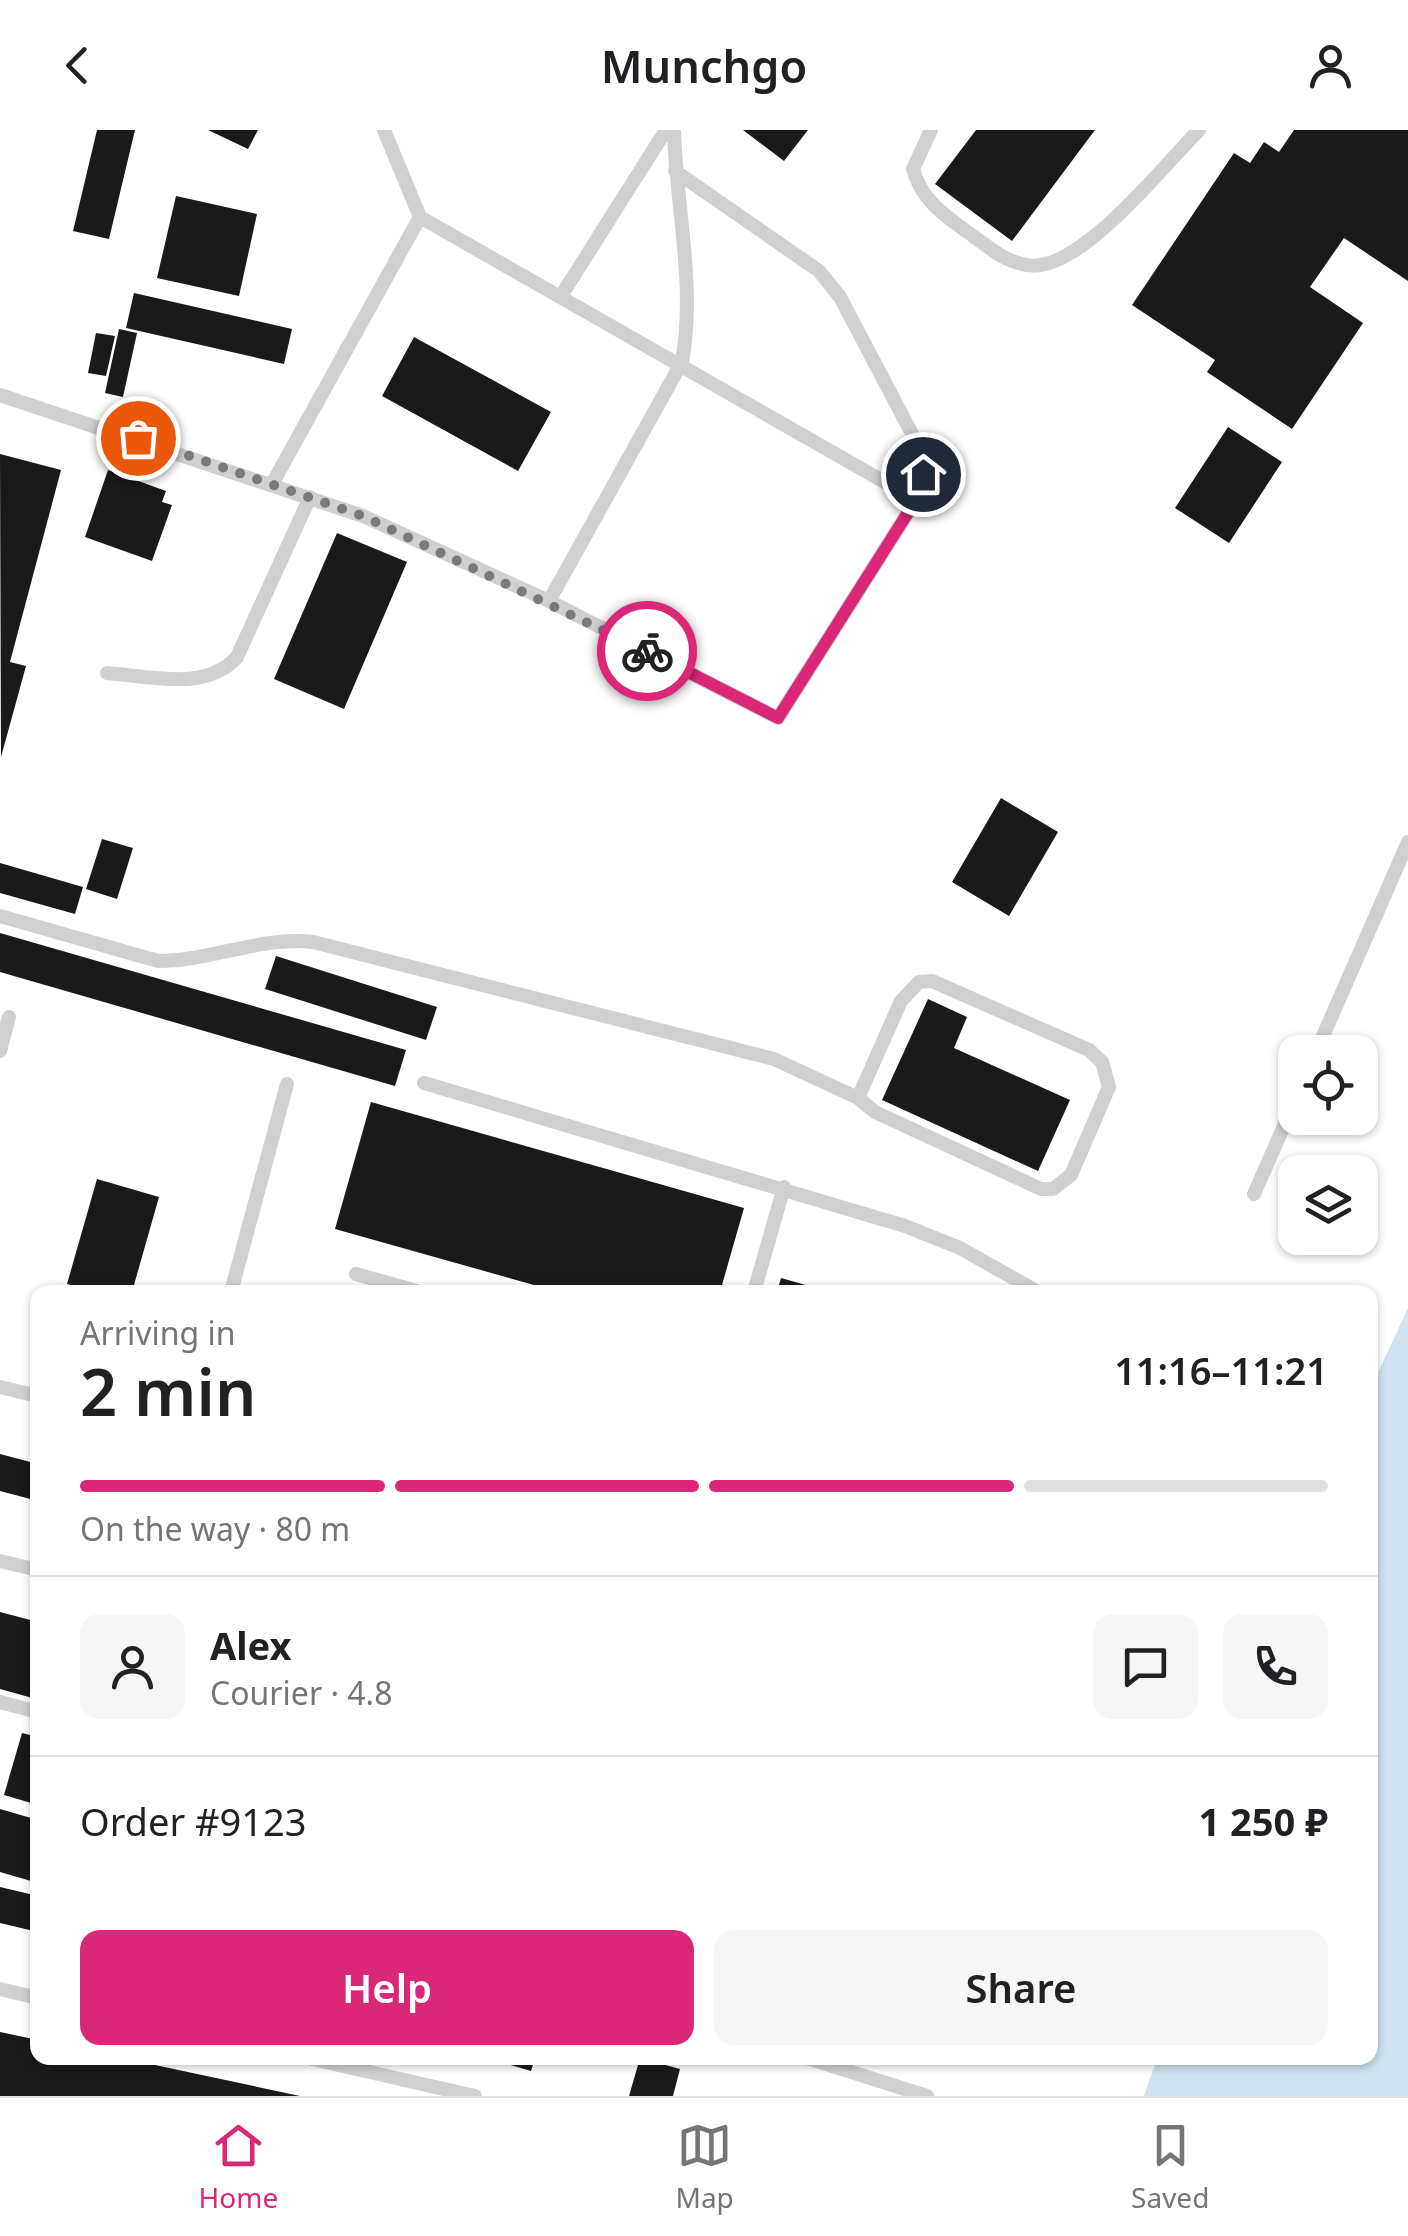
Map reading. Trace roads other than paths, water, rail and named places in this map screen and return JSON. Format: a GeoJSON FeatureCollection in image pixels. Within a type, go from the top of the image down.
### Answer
{"type":"FeatureCollection","features":[{"type":"Feature","properties":{"kind":"lane"},"geometry":{"type":"LineString","coordinates":[[384,130],[420,217],[682,362],[916,500]]}},
{"type":"Feature","properties":{"kind":"lane"},"geometry":{"type":"LineString","coordinates":[[561,296],[666,130]]}},
{"type":"Feature","properties":{"kind":"lane"},"geometry":{"type":"LineString","coordinates":[[549,601],[682,362],[689,325],[688,293],[674,130]]}},
{"type":"Feature","properties":{"kind":"lane"},"geometry":{"type":"LineString","coordinates":[[931,130],[912,169],[919,192],[1003,258],[1030,266],[1055,263],[1082,248],[1198,130]]}},
{"type":"Feature","properties":{"kind":"lane"},"geometry":{"type":"LineString","coordinates":[[0,395],[363,516],[549,601],[778,718],[916,500],[923,474],[920,450],[840,297],[819,271],[675,171]]}},
{"type":"Feature","properties":{"kind":"lane"},"geometry":{"type":"LineString","coordinates":[[272,484],[420,217]]}},
{"type":"Feature","properties":{"kind":"lane"},"geometry":{"type":"LineString","coordinates":[[106,673],[206,679],[224,671],[237,657],[310,497]]}},
{"type":"Feature","properties":{"kind":"lane"},"geometry":{"type":"LineString","coordinates":[[1323,1035],[1408,842]]}},
{"type":"Feature","properties":{"kind":"lane"},"geometry":{"type":"LineString","coordinates":[[0,916],[158,961],[185,961],[289,939],[313,942],[774,1059],[858,1098],[875,1112],[1041,1189],[1053,1188],[1071,1175],[1109,1088],[1102,1062],[1089,1050],[932,981],[919,982],[901,1000],[858,1098]]}},
{"type":"Feature","properties":{"kind":"lane"},"geometry":{"type":"LineString","coordinates":[[0,1051],[9,1017]]}},
{"type":"Feature","properties":{"kind":"lane"},"geometry":{"type":"LineString","coordinates":[[424,1083],[784,1187],[960,1248],[1026,1285]]}},
{"type":"Feature","properties":{"kind":"lane"},"geometry":{"type":"LineString","coordinates":[[233,1285],[287,1084]]}},
{"type":"Feature","properties":{"kind":"lane"},"geometry":{"type":"LineString","coordinates":[[1254,1194],[1280,1135]]}},
{"type":"Feature","properties":{"kind":"lane"},"geometry":{"type":"LineString","coordinates":[[756,1285],[784,1187]]}},
{"type":"Feature","properties":{"kind":"lane"},"geometry":{"type":"LineString","coordinates":[[356,1274],[395,1285]]}},
{"type":"Feature","properties":{"kind":"lane"},"geometry":{"type":"LineString","coordinates":[[0,1387],[30,1394]]}},
{"type":"Feature","properties":{"kind":"lane"},"geometry":{"type":"LineString","coordinates":[[0,1561],[30,1568]]}},
{"type":"Feature","properties":{"kind":"lane"},"geometry":{"type":"LineString","coordinates":[[0,1702],[30,1710]]}},
{"type":"Feature","properties":{"kind":"lane"},"geometry":{"type":"LineString","coordinates":[[0,1990],[30,1996]]}},
{"type":"Feature","properties":{"kind":"lane"},"geometry":{"type":"LineString","coordinates":[[339,2065],[475,2096]]}},
{"type":"Feature","properties":{"kind":"lane"},"geometry":{"type":"LineString","coordinates":[[829,2065],[927,2096]]}},
{"type":"Feature","properties":{"kind":"water"},"geometry":{"type":"Polygon","coordinates":[[[1408,1308],[1408,2096],[1144,2096],[1155,2065],[1378,2065],[1378,1373],[1408,1308]]]}}]}
